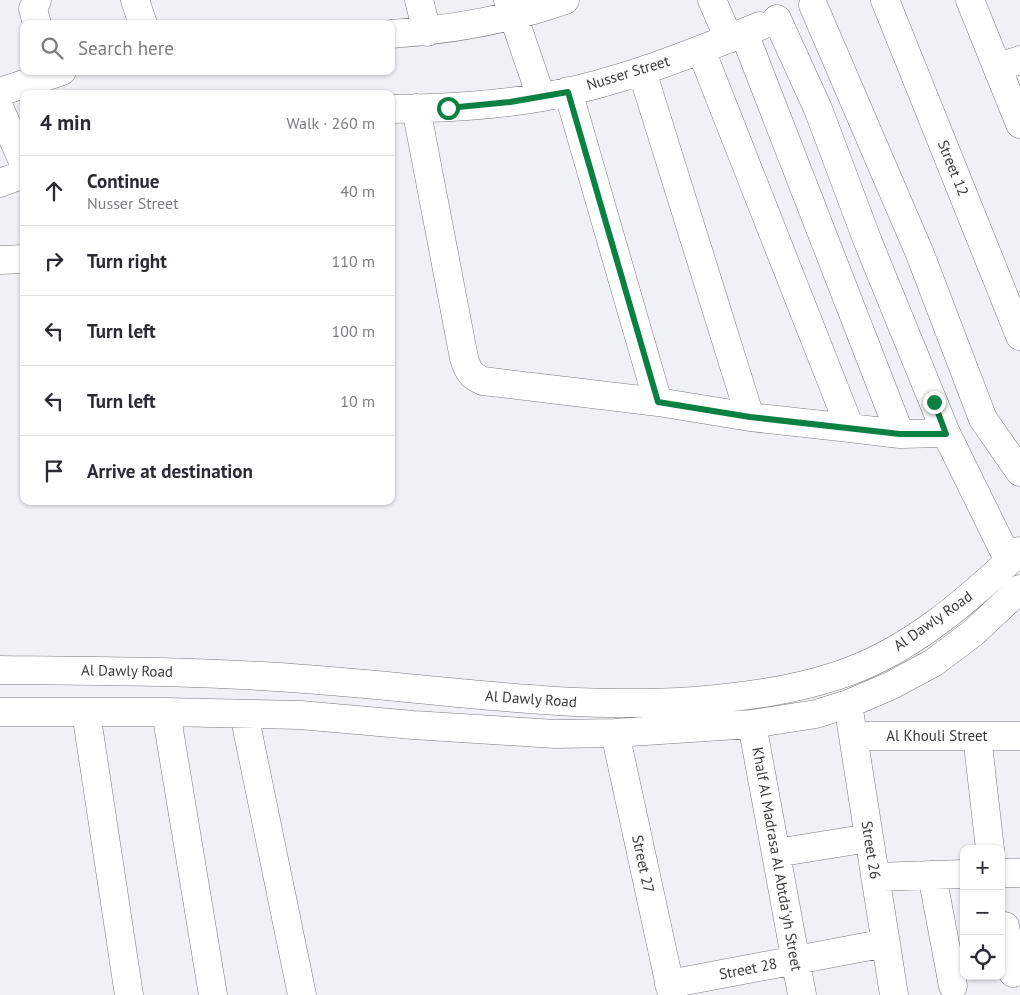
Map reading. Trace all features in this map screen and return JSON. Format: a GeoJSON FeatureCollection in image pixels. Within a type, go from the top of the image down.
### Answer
{"type":"FeatureCollection","features":[{"type":"Feature","properties":{"kind":"street"},"geometry":{"type":"LineString","coordinates":[[36,20],[33,9],[37,0]]}},
{"type":"Feature","properties":{"kind":"street"},"geometry":{"type":"LineString","coordinates":[[135,0],[142,20]]}},
{"type":"Feature","properties":{"kind":"street"},"geometry":{"type":"LineString","coordinates":[[419,0],[428,32]]}},
{"type":"Feature","properties":{"kind":"street"},"geometry":{"type":"LineString","coordinates":[[395,34],[428,32],[465,26],[511,8],[563,0]]}},
{"type":"Feature","properties":{"kind":"street"},"geometry":{"type":"LineString","coordinates":[[712,0],[736,36],[900,434]]}},
{"type":"Feature","properties":{"kind":"street","name":"Street 12"},"geometry":{"type":"LineString","coordinates":[[885,0],[1020,336]]}},
{"type":"Feature","properties":{"kind":"street"},"geometry":{"type":"LineString","coordinates":[[970,0],[1009,63],[1020,123]]}},
{"type":"Feature","properties":{"kind":"street"},"geometry":{"type":"LineString","coordinates":[[819,2],[978,407],[987,427],[1020,472]]}},
{"type":"Feature","properties":{"kind":"street","name":"Nusser Street"},"geometry":{"type":"LineString","coordinates":[[404,109],[479,105],[568,92],[642,71],[701,50],[819,2]]}},
{"type":"Feature","properties":{"kind":"street"},"geometry":{"type":"LineString","coordinates":[[511,8],[541,97]]}},
{"type":"Feature","properties":{"kind":"street"},"geometry":{"type":"LineString","coordinates":[[778,19],[818,109],[868,242],[946,434],[1015,556]]}},
{"type":"Feature","properties":{"kind":"street"},"geometry":{"type":"LineString","coordinates":[[701,50],[850,428]]}},
{"type":"Feature","properties":{"kind":"street"},"geometry":{"type":"LineString","coordinates":[[642,71],[750,417]]}},
{"type":"Feature","properties":{"kind":"street"},"geometry":{"type":"LineString","coordinates":[[0,92],[48,75]]}},
{"type":"Feature","properties":{"kind":"street"},"geometry":{"type":"LineString","coordinates":[[568,92],[658,402]]}},
{"type":"Feature","properties":{"kind":"street"},"geometry":{"type":"LineString","coordinates":[[0,109],[20,155]]}},
{"type":"Feature","properties":{"kind":"street"},"geometry":{"type":"LineString","coordinates":[[404,109],[464,358],[468,371],[474,378],[483,381],[658,402],[750,417],[900,434],[946,434]]}},
{"type":"Feature","properties":{"kind":"street"},"geometry":{"type":"LineString","coordinates":[[0,183],[20,176]]}},
{"type":"Feature","properties":{"kind":"street"},"geometry":{"type":"LineString","coordinates":[[0,260],[20,259]]}},
{"type":"Feature","properties":{"kind":"street","name":"Al Dawly Road"},"geometry":{"type":"LineString","coordinates":[[0,670],[159,671],[232,674],[582,703],[650,704],[716,699],[797,687],[838,676],[876,660],[947,616],[979,590],[1015,556]]}},
{"type":"Feature","properties":{"kind":"street","name":"Al Dawly Road"},"geometry":{"type":"LineString","coordinates":[[0,712],[166,712],[300,715],[413,725],[556,734],[615,733],[752,724],[816,714],[848,704],[890,686],[933,663],[1016,600]]}},
{"type":"Feature","properties":{"kind":"street","name":"Street 26"},"geometry":{"type":"LineString","coordinates":[[848,704],[894,995]]}},
{"type":"Feature","properties":{"kind":"street"},"geometry":{"type":"LineString","coordinates":[[86,712],[129,995]]}},
{"type":"Feature","properties":{"kind":"street"},"geometry":{"type":"LineString","coordinates":[[166,712],[213,995]]}},
{"type":"Feature","properties":{"kind":"street"},"geometry":{"type":"LineString","coordinates":[[244,714],[302,995]]}},
{"type":"Feature","properties":{"kind":"street","name":"Khalf Al Madrasa Al Abtda'yh Street"},"geometry":{"type":"LineString","coordinates":[[752,724],[802,995]]}},
{"type":"Feature","properties":{"kind":"street","name":"Street 27"},"geometry":{"type":"LineString","coordinates":[[615,733],[671,989]]}},
{"type":"Feature","properties":{"kind":"street","name":"Al Khouli Street"},"geometry":{"type":"LineString","coordinates":[[853,736],[977,736],[1015,744]]}},
{"type":"Feature","properties":{"kind":"street"},"geometry":{"type":"LineString","coordinates":[[977,736],[990,845]]}},
{"type":"Feature","properties":{"kind":"street"},"geometry":{"type":"LineString","coordinates":[[776,853],[869,838]]}},
{"type":"Feature","properties":{"kind":"street"},"geometry":{"type":"LineString","coordinates":[[1005,873],[1020,873]]}},
{"type":"Feature","properties":{"kind":"street"},"geometry":{"type":"LineString","coordinates":[[875,877],[960,874]]}},
{"type":"Feature","properties":{"kind":"street"},"geometry":{"type":"LineString","coordinates":[[932,875],[953,933],[953,986]]}},
{"type":"Feature","properties":{"kind":"street"},"geometry":{"type":"LineString","coordinates":[[1009,926],[1013,973]]}},
{"type":"Feature","properties":{"kind":"street","name":"Street 28"},"geometry":{"type":"LineString","coordinates":[[671,989],[796,960],[886,943]]}},
{"type":"Feature","properties":{"kind":"route"},"geometry":{"type":"LineString","coordinates":[[448,108],[510,102],[568,92],[658,402],[750,417],[900,434],[946,434],[934,402]]}}]}
